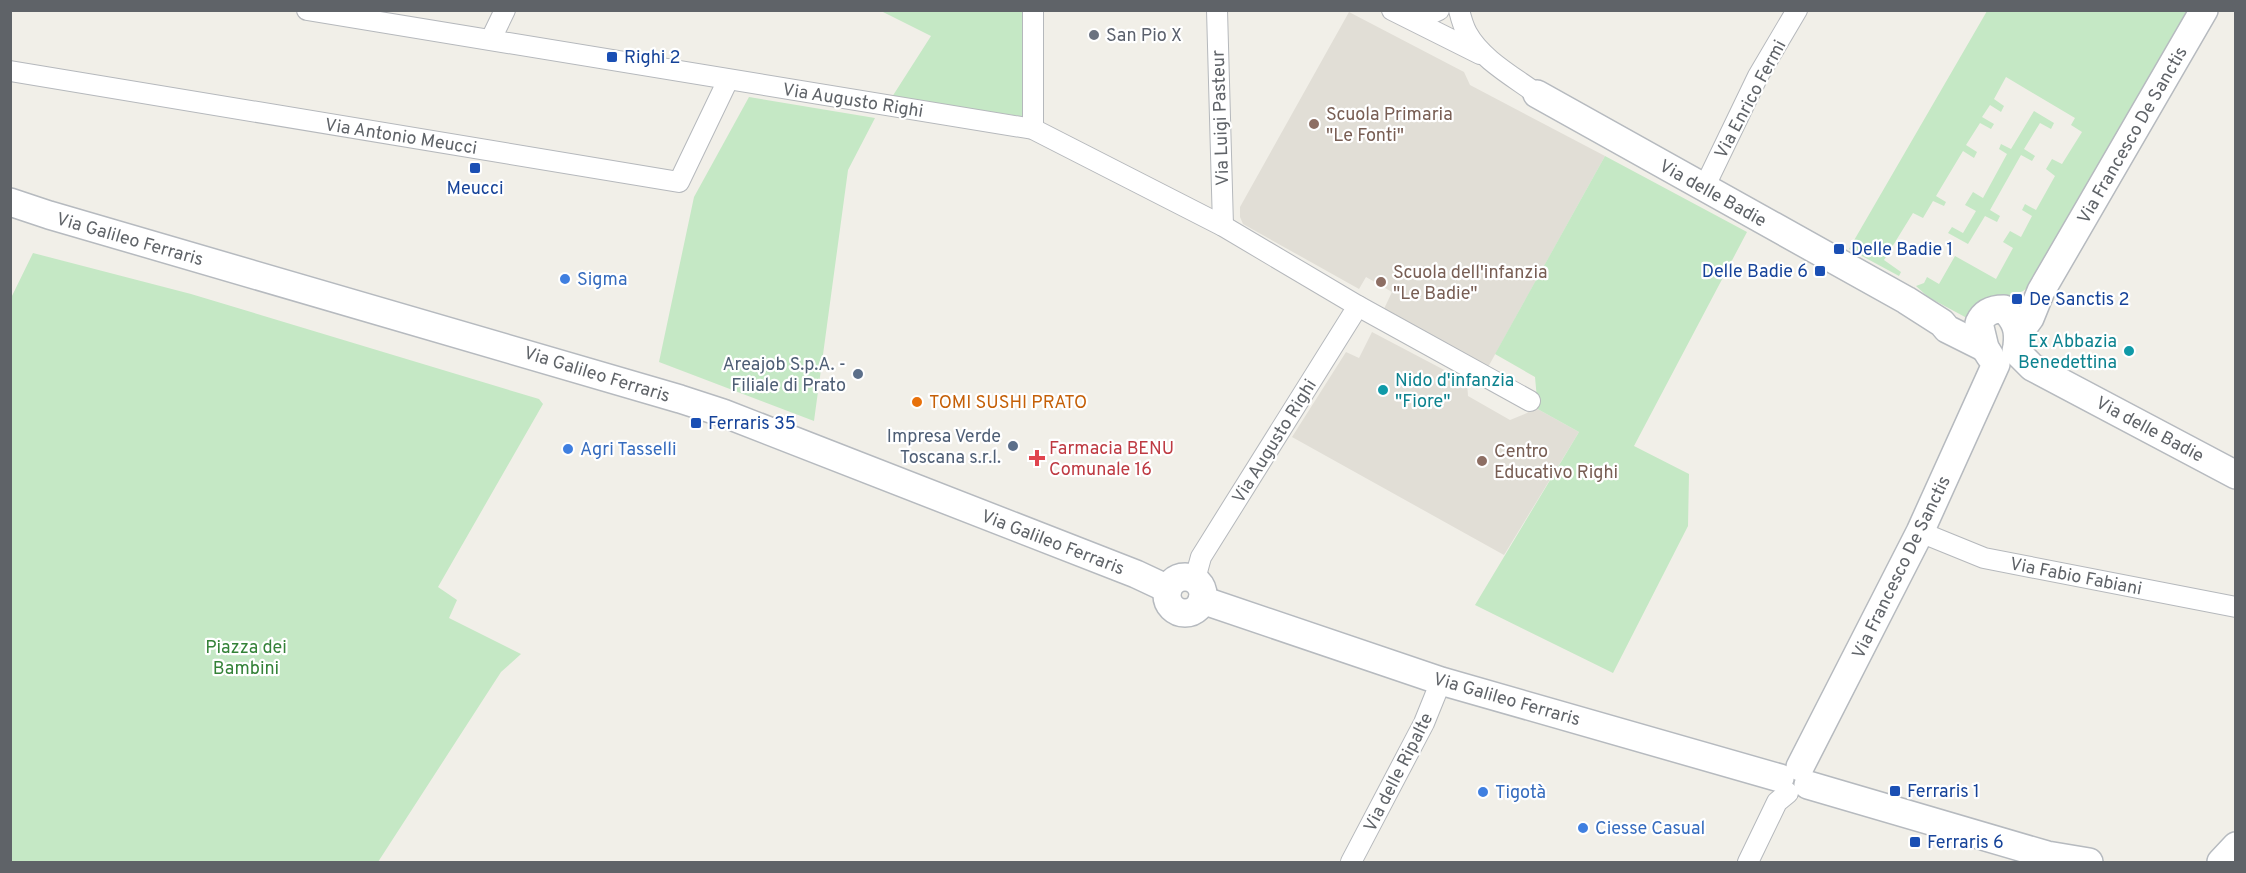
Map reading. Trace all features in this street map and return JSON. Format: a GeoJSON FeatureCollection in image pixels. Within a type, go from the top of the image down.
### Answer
{"type":"FeatureCollection","features":[{"type":"Feature","properties":{"kind":"street","name":"Via Augusto Righi"},"geometry":{"type":"LineString","coordinates":[[307,10],[1032,129],[1223,226],[1358,306],[1530,401]]}},
{"type":"Feature","properties":{"kind":"street"},"geometry":{"type":"LineString","coordinates":[[491,39],[505,10]]}},
{"type":"Feature","properties":{"kind":"street"},"geometry":{"type":"LineString","coordinates":[[1032,129],[1033,10]]}},
{"type":"Feature","properties":{"kind":"street","name":"Via Luigi Pasteur"},"geometry":{"type":"LineString","coordinates":[[1217,10],[1223,226]]}},
{"type":"Feature","properties":{"kind":"street","name":"Via delle Badie"},"geometry":{"type":"LineString","coordinates":[[1395,12],[1426,16],[1439,10]]}},
{"type":"Feature","properties":{"kind":"street","name":"Via delle Badie"},"geometry":{"type":"LineString","coordinates":[[1459,10],[1466,32],[1488,58]]}},
{"type":"Feature","properties":{"kind":"street","name":"Via Enrico Fermi"},"geometry":{"type":"LineString","coordinates":[[1704,188],[1758,76],[1797,10]]}},
{"type":"Feature","properties":{"kind":"street","name":"Via Francesco De Sanctis"},"geometry":{"type":"LineString","coordinates":[[1794,781],[1920,532],[2006,350],[2030,318],[2041,291],[2204,10]]}},
{"type":"Feature","properties":{"kind":"street","name":"Via delle Badie"},"geometry":{"type":"LineString","coordinates":[[1395,12],[1488,58],[1537,94],[1906,300],[1942,323],[1947,329],[1975,341],[2006,350],[2235,475]]}},
{"type":"Feature","properties":{"kind":"street","name":"Via Antonio Meucci"},"geometry":{"type":"LineString","coordinates":[[10,71],[680,182],[728,80]]}},
{"type":"Feature","properties":{"kind":"street","name":"Via Galileo Ferraris"},"geometry":{"type":"LineString","coordinates":[[10,202],[712,410],[1136,574],[1168,589],[1170,604],[1179,611],[1194,610],[1198,590],[1441,681],[1794,781],[2057,859],[2089,862]]}},
{"type":"Feature","properties":{"kind":"street"},"geometry":{"type":"LineString","coordinates":[[2006,350],[1987,312],[2004,309],[2041,291]]}},
{"type":"Feature","properties":{"kind":"street","name":"Via Augusto Righi"},"geometry":{"type":"LineString","coordinates":[[1198,590],[1201,557],[1358,306]]}},
{"type":"Feature","properties":{"kind":"street","name":"Via Fabio Fabiani"},"geometry":{"type":"LineString","coordinates":[[1920,532],[1984,558],[2235,606]]}},
{"type":"Feature","properties":{"kind":"street","name":"Via delle Ripalte"},"geometry":{"type":"LineString","coordinates":[[1351,862],[1424,723],[1441,681]]}},
{"type":"Feature","properties":{"kind":"street"},"geometry":{"type":"LineString","coordinates":[[1748,862],[1778,802],[1794,781]]}},
{"type":"Feature","properties":{"kind":"street"},"geometry":{"type":"LineString","coordinates":[[2221,862],[2235,846]]}},
{"type":"Feature","properties":{"kind":"street"},"geometry":{"type":"LineString","coordinates":[[2234,862],[2235,858]]}},
{"type":"Feature","properties":{"kind":"shaded area"},"geometry":{"type":"Polygon","coordinates":[[[1349,12],[1464,72],[1470,85],[1605,156],[1487,369],[1383,311],[1392,292],[1366,277],[1359,289],[1243,224],[1240,217],[1240,207],[1349,12]]]}},
{"type":"Feature","properties":{"kind":"shaded area"},"geometry":{"type":"Polygon","coordinates":[[[1372,332],[1467,382],[1468,396],[1510,420],[1527,413],[1534,407],[1579,432],[1504,555],[1292,437],[1346,352],[1359,358],[1372,332]]]}},
{"type":"Feature","properties":{"kind":"green space"},"geometry":{"type":"Polygon","coordinates":[[[881,11],[1024,11],[1026,117],[892,97],[931,36],[881,11]]]}},
{"type":"Feature","properties":{"kind":"green space"},"geometry":{"type":"Polygon","coordinates":[[[1987,11],[2194,11],[2035,282],[2023,291],[1965,317],[1928,297],[1916,286],[1924,283],[1927,277],[1939,284],[1955,256],[1996,279],[2013,248],[2003,242],[2010,231],[2021,237],[2032,216],[2022,210],[2025,204],[2036,210],[2055,176],[2046,169],[2052,159],[2062,164],[2082,132],[2071,125],[2075,118],[2006,77],[1994,99],[2004,106],[2001,112],[1990,105],[1982,117],[1994,124],[1991,129],[1980,123],[1966,145],[1977,152],[1974,158],[1963,151],[1936,196],[1946,202],[1944,206],[1933,201],[1923,218],[1913,213],[1884,260],[1901,272],[1899,276],[1849,249],[1987,11]]]}},
{"type":"Feature","properties":{"kind":"green space"},"geometry":{"type":"Polygon","coordinates":[[[749,97],[875,118],[848,170],[814,421],[659,362],[694,197],[749,97]]]}},
{"type":"Feature","properties":{"kind":"green space"},"geometry":{"type":"Polygon","coordinates":[[[2034,111],[2054,123],[2051,129],[2040,123],[2024,149],[2035,156],[2032,161],[2021,155],[1990,210],[2000,216],[1997,222],[1985,216],[1968,244],[1948,233],[1952,227],[1963,233],[1976,211],[1965,205],[1973,192],[1983,198],[2007,154],[1999,149],[2001,144],[2011,149],[2034,111]]]}},
{"type":"Feature","properties":{"kind":"green space"},"geometry":{"type":"Polygon","coordinates":[[[1605,156],[1747,232],[1634,446],[1689,474],[1688,526],[1613,673],[1475,605],[1579,432],[1534,407],[1537,399],[1535,377],[1495,354],[1605,156]]]}},
{"type":"Feature","properties":{"kind":"green space","name":"Piazza dei Bambini"},"geometry":{"type":"Polygon","coordinates":[[[33,253],[191,294],[539,399],[543,404],[438,587],[457,600],[449,618],[521,654],[501,672],[378,862],[11,862],[10,300],[33,253]]]}},
{"type":"Feature","properties":{"kind":"place","name":"San Pio X"},"geometry":{"type":"Point","coordinates":[1094,35]}},
{"type":"Feature","properties":{"kind":"place","name":"Righi 2"},"geometry":{"type":"Point","coordinates":[612,57]}},
{"type":"Feature","properties":{"kind":"place","name":"Scuola Primaria \"Le Fonti\""},"geometry":{"type":"Point","coordinates":[1314,124]}},
{"type":"Feature","properties":{"kind":"place","name":"Meucci"},"geometry":{"type":"Point","coordinates":[475,168]}},
{"type":"Feature","properties":{"kind":"place","name":"Delle Badie 1"},"geometry":{"type":"Point","coordinates":[1839,249]}},
{"type":"Feature","properties":{"kind":"place","name":"Delle Badie 6"},"geometry":{"type":"Point","coordinates":[1820,271]}},
{"type":"Feature","properties":{"kind":"place","name":"Sigma"},"geometry":{"type":"Point","coordinates":[565,279]}},
{"type":"Feature","properties":{"kind":"place","name":"Scuola dell'infanzia \"Le Badie\""},"geometry":{"type":"Point","coordinates":[1381,282]}},
{"type":"Feature","properties":{"kind":"place","name":"De Sanctis 2"},"geometry":{"type":"Point","coordinates":[2017,299]}},
{"type":"Feature","properties":{"kind":"place","name":"Ex Abbazia Benedettina"},"geometry":{"type":"Point","coordinates":[2129,351]}},
{"type":"Feature","properties":{"kind":"place","name":"Areajob S.p.A. - Filiale di Prato"},"geometry":{"type":"Point","coordinates":[858,374]}},
{"type":"Feature","properties":{"kind":"place","name":"Nido d'infanzia \"Fiore\""},"geometry":{"type":"Point","coordinates":[1383,390]}},
{"type":"Feature","properties":{"kind":"place","name":"TOMI SUSHI PRATO"},"geometry":{"type":"Point","coordinates":[917,402]}},
{"type":"Feature","properties":{"kind":"place","name":"Ferraris 35"},"geometry":{"type":"Point","coordinates":[696,423]}},
{"type":"Feature","properties":{"kind":"place","name":"Impresa Verde Toscana s.r.l."},"geometry":{"type":"Point","coordinates":[1013,446]}},
{"type":"Feature","properties":{"kind":"place","name":"Agri Tasselli"},"geometry":{"type":"Point","coordinates":[568,449]}},
{"type":"Feature","properties":{"kind":"place","name":"Farmacia BENU Comunale 16"},"geometry":{"type":"Point","coordinates":[1037,458]}},
{"type":"Feature","properties":{"kind":"place","name":"Centro Educativo Righi"},"geometry":{"type":"Point","coordinates":[1482,461]}},
{"type":"Feature","properties":{"kind":"place","name":"Ferraris 1"},"geometry":{"type":"Point","coordinates":[1895,791]}},
{"type":"Feature","properties":{"kind":"place","name":"Tigotà"},"geometry":{"type":"Point","coordinates":[1483,792]}},
{"type":"Feature","properties":{"kind":"place","name":"Ciesse Casual"},"geometry":{"type":"Point","coordinates":[1583,828]}},
{"type":"Feature","properties":{"kind":"place","name":"Ferraris 6"},"geometry":{"type":"Point","coordinates":[1915,842]}}]}
